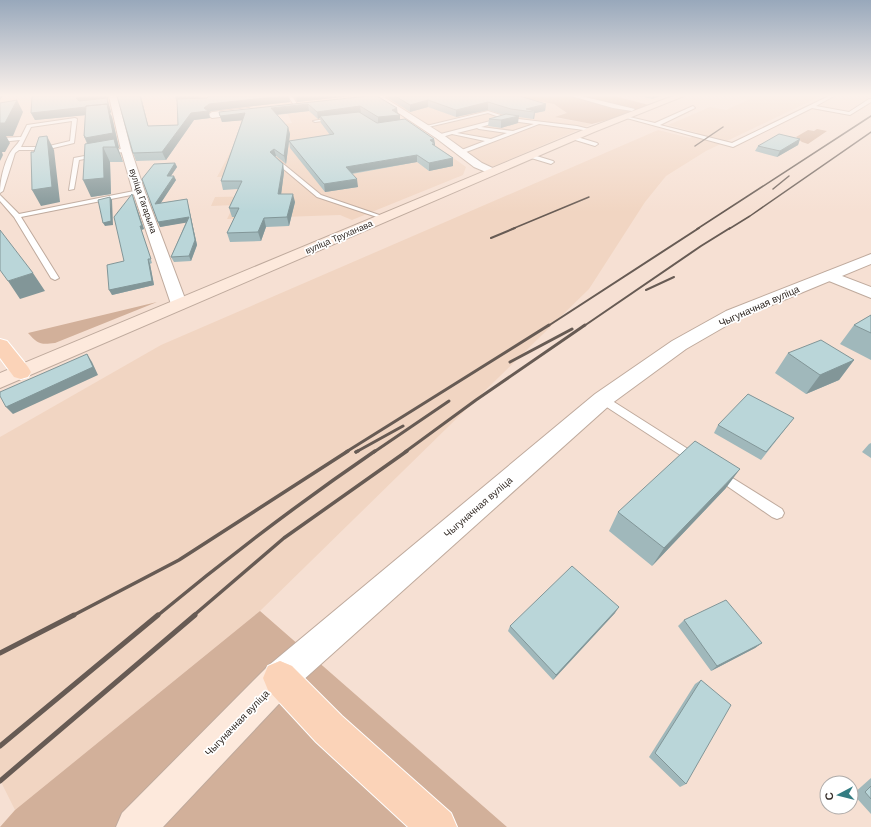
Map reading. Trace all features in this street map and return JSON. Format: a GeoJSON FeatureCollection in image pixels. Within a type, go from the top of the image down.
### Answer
{"type":"FeatureCollection","features":[{"type":"Feature","properties":{"kind":"main road","name":"вуліца Труханава"},"geometry":{"type":"LineString","coordinates":[[0,381],[581,135]]}},
{"type":"Feature","properties":{"kind":"main road"},"geometry":{"type":"LineString","coordinates":[[0,345],[21,372]]}},
{"type":"Feature","properties":{"kind":"main road"},"geometry":{"type":"LineString","coordinates":[[280,678],[329,729],[437,827]]}},
{"type":"Feature","properties":{"kind":"main road","name":"Чыгуначная вуліца"},"geometry":{"type":"LineString","coordinates":[[136,827],[280,678]]}},
{"type":"Feature","properties":{"kind":"street","name":"вуліца Гагарына"},"geometry":{"type":"LineString","coordinates":[[121,135],[139,192],[179,304]]}},
{"type":"Feature","properties":{"kind":"street"},"geometry":{"type":"LineString","coordinates":[[438,136],[478,165],[493,172]]}},
{"type":"Feature","properties":{"kind":"street","name":"Чыгуначная вуліца"},"geometry":{"type":"LineString","coordinates":[[280,678],[603,399],[678,345],[732,315],[871,259]]}},
{"type":"Feature","properties":{"kind":"street"},"geometry":{"type":"LineString","coordinates":[[828,276],[871,293]]}},
{"type":"Feature","properties":{"kind":"lane"},"geometry":{"type":"LineString","coordinates":[[0,191],[13,152],[18,148],[25,135]]}},
{"type":"Feature","properties":{"kind":"lane"},"geometry":{"type":"LineString","coordinates":[[18,148],[30,149],[66,145],[72,142],[74,135]]}},
{"type":"Feature","properties":{"kind":"lane"},"geometry":{"type":"LineString","coordinates":[[438,136],[443,135]]}},
{"type":"Feature","properties":{"kind":"lane"},"geometry":{"type":"LineString","coordinates":[[458,135],[493,141]]}},
{"type":"Feature","properties":{"kind":"lane"},"geometry":{"type":"LineString","coordinates":[[480,135],[500,138]]}},
{"type":"Feature","properties":{"kind":"lane"},"geometry":{"type":"LineString","coordinates":[[498,135],[506,136]]}},
{"type":"Feature","properties":{"kind":"lane"},"geometry":{"type":"LineString","coordinates":[[462,152],[510,135]]}},
{"type":"Feature","properties":{"kind":"lane"},"geometry":{"type":"LineString","coordinates":[[693,135],[733,145],[754,135]]}},
{"type":"Feature","properties":{"kind":"lane"},"geometry":{"type":"LineString","coordinates":[[0,140],[23,138]]}},
{"type":"Feature","properties":{"kind":"lane"},"geometry":{"type":"LineString","coordinates":[[512,140],[518,138]]}},
{"type":"Feature","properties":{"kind":"lane"},"geometry":{"type":"LineString","coordinates":[[574,138],[595,144]]}},
{"type":"Feature","properties":{"kind":"lane"},"geometry":{"type":"LineString","coordinates":[[475,148],[485,151]]}},
{"type":"Feature","properties":{"kind":"lane"},"geometry":{"type":"LineString","coordinates":[[71,189],[76,158],[126,150]]}},
{"type":"Feature","properties":{"kind":"lane"},"geometry":{"type":"LineString","coordinates":[[530,156],[552,162]]}},
{"type":"Feature","properties":{"kind":"lane"},"geometry":{"type":"LineString","coordinates":[[276,160],[319,196],[385,218]]}},
{"type":"Feature","properties":{"kind":"lane"},"geometry":{"type":"LineString","coordinates":[[17,216],[139,192]]}},
{"type":"Feature","properties":{"kind":"lane"},"geometry":{"type":"LineString","coordinates":[[0,197],[17,216],[55,278]]}},
{"type":"Feature","properties":{"kind":"lane"},"geometry":{"type":"LineString","coordinates":[[603,399],[777,513]]}},
{"type":"Feature","properties":{"kind":"shaded area"},"geometry":{"type":"Polygon","coordinates":[[[240,135],[421,135],[466,167],[463,175],[352,220],[340,215],[227,219],[234,205],[211,206],[215,197],[262,196],[266,174],[217,177],[240,135]]]}},
{"type":"Feature","properties":{"kind":"shaded area"},"geometry":{"type":"Polygon","coordinates":[[[438,135],[568,135],[495,166],[484,165],[438,135]]]}},
{"type":"Feature","properties":{"kind":"shaded area"},"geometry":{"type":"Polygon","coordinates":[[[647,135],[676,135],[690,138],[695,135],[740,135],[706,151],[666,176],[645,202],[589,289],[260,611],[15,810],[0,780],[0,437],[161,345],[647,135]]]}},
{"type":"Feature","properties":{"kind":"shaded area"},"geometry":{"type":"Polygon","coordinates":[[[800,135],[822,135],[808,144],[802,142],[796,137],[800,135]]]}},
{"type":"Feature","properties":{"kind":"shaded area"},"geometry":{"type":"Polygon","coordinates":[[[157,302],[55,343],[40,343],[28,333],[157,302]]]}},
{"type":"Feature","properties":{"kind":"shaded area"},"geometry":{"type":"Polygon","coordinates":[[[260,611],[507,827],[0,827],[15,810],[260,611]]]}},
{"type":"Feature","properties":{"kind":"building"},"geometry":{"type":"Polygon","coordinates":[[[84,135],[104,135],[85,138],[84,135]]]}},
{"type":"Feature","properties":{"kind":"building"},"geometry":{"type":"Polygon","coordinates":[[[128,135],[175,135],[162,152],[133,153],[128,135]]]}},
{"type":"Feature","properties":{"kind":"building"},"geometry":{"type":"Polygon","coordinates":[[[237,135],[287,135],[284,156],[274,149],[270,152],[283,164],[278,194],[293,194],[287,217],[264,218],[258,232],[227,233],[239,208],[229,208],[242,181],[221,181],[237,135]]]}},
{"type":"Feature","properties":{"kind":"building"},"geometry":{"type":"Polygon","coordinates":[[[330,135],[428,135],[434,139],[430,140],[435,144],[432,144],[453,158],[429,163],[417,155],[346,167],[357,179],[324,184],[289,141],[330,135]]]}},
{"type":"Feature","properties":{"kind":"building"},"geometry":{"type":"Polygon","coordinates":[[[778,135],[800,139],[780,151],[758,146],[778,135]]]}},
{"type":"Feature","properties":{"kind":"building"},"geometry":{"type":"Polygon","coordinates":[[[47,136],[52,187],[32,190],[31,152],[34,152],[39,137],[47,136]]]}},
{"type":"Feature","properties":{"kind":"building"},"geometry":{"type":"Polygon","coordinates":[[[114,139],[116,147],[103,147],[104,178],[83,180],[85,144],[114,139]]]}},
{"type":"Feature","properties":{"kind":"building"},"geometry":{"type":"Polygon","coordinates":[[[175,163],[167,176],[174,176],[155,204],[187,199],[195,240],[189,256],[171,257],[189,217],[158,222],[142,179],[154,164],[175,163]]]}},
{"type":"Feature","properties":{"kind":"building"},"geometry":{"type":"Polygon","coordinates":[[[132,194],[142,226],[140,226],[151,259],[148,259],[152,281],[109,290],[107,265],[124,261],[114,217],[132,194]]]}},
{"type":"Feature","properties":{"kind":"building"},"geometry":{"type":"Polygon","coordinates":[[[110,197],[111,221],[103,223],[98,200],[110,197]]]}},
{"type":"Feature","properties":{"kind":"building"},"geometry":{"type":"Polygon","coordinates":[[[0,230],[33,273],[8,281],[0,270],[0,230]]]}},
{"type":"Feature","properties":{"kind":"building"},"geometry":{"type":"Polygon","coordinates":[[[871,315],[871,333],[854,325],[871,315]]]}},
{"type":"Feature","properties":{"kind":"building"},"geometry":{"type":"Polygon","coordinates":[[[821,340],[854,360],[820,375],[788,353],[821,340]]]}},
{"type":"Feature","properties":{"kind":"building"},"geometry":{"type":"Polygon","coordinates":[[[87,354],[93,367],[6,407],[0,396],[0,392],[87,354]]]}},
{"type":"Feature","properties":{"kind":"building"},"geometry":{"type":"Polygon","coordinates":[[[748,394],[794,418],[766,452],[718,425],[748,394]]]}},
{"type":"Feature","properties":{"kind":"building"},"geometry":{"type":"Polygon","coordinates":[[[695,441],[740,469],[664,548],[618,512],[695,441]]]}},
{"type":"Feature","properties":{"kind":"building"},"geometry":{"type":"Polygon","coordinates":[[[572,566],[619,607],[556,675],[510,626],[572,566]]]}},
{"type":"Feature","properties":{"kind":"building"},"geometry":{"type":"Polygon","coordinates":[[[726,600],[762,643],[717,666],[684,620],[726,600]]]}},
{"type":"Feature","properties":{"kind":"building"},"geometry":{"type":"Polygon","coordinates":[[[701,680],[731,705],[686,784],[655,753],[701,680]]]}},
{"type":"Feature","properties":{"kind":"building"},"geometry":{"type":"Polygon","coordinates":[[[871,786],[871,799],[865,792],[871,786]]]}},
{"type":"Feature","properties":{"kind":"railway"},"geometry":{"type":"LineString","coordinates":[[695,146],[712,135]]}},
{"type":"Feature","properties":{"kind":"railway"},"geometry":{"type":"LineString","coordinates":[[697,229],[842,135]]}},
{"type":"Feature","properties":{"kind":"railway"},"geometry":{"type":"LineString","coordinates":[[729,229],[867,135]]}},
{"type":"Feature","properties":{"kind":"railway"},"geometry":{"type":"LineString","coordinates":[[773,189],[789,176]]}},
{"type":"Feature","properties":{"kind":"railway"},"geometry":{"type":"LineString","coordinates":[[512,229],[589,197]]}},
{"type":"Feature","properties":{"kind":"railway"},"geometry":{"type":"LineString","coordinates":[[491,238],[515,228]]}},
{"type":"Feature","properties":{"kind":"railway"},"geometry":{"type":"LineString","coordinates":[[548,326],[699,228]]}},
{"type":"Feature","properties":{"kind":"railway"},"geometry":{"type":"LineString","coordinates":[[584,326],[701,246],[730,228]]}},
{"type":"Feature","properties":{"kind":"railway"},"geometry":{"type":"LineString","coordinates":[[646,290],[674,277]]}},
{"type":"Feature","properties":{"kind":"railway"},"geometry":{"type":"LineString","coordinates":[[346,452],[549,325]]}},
{"type":"Feature","properties":{"kind":"railway"},"geometry":{"type":"LineString","coordinates":[[405,452],[476,400],[585,325]]}},
{"type":"Feature","properties":{"kind":"railway"},"geometry":{"type":"LineString","coordinates":[[510,362],[572,329]]}},
{"type":"Feature","properties":{"kind":"railway"},"geometry":{"type":"LineString","coordinates":[[374,452],[449,401]]}},
{"type":"Feature","properties":{"kind":"railway"},"geometry":{"type":"LineString","coordinates":[[358,451],[356,452],[403,426]]}},
{"type":"Feature","properties":{"kind":"railway"},"geometry":{"type":"LineString","coordinates":[[72,616],[179,560],[348,451]]}},
{"type":"Feature","properties":{"kind":"railway"},"geometry":{"type":"LineString","coordinates":[[157,616],[264,531],[375,451]]}},
{"type":"Feature","properties":{"kind":"railway"},"geometry":{"type":"LineString","coordinates":[[193,616],[284,538],[407,451]]}},
{"type":"Feature","properties":{"kind":"railway"},"geometry":{"type":"LineString","coordinates":[[0,653],[74,615]]}},
{"type":"Feature","properties":{"kind":"railway"},"geometry":{"type":"LineString","coordinates":[[0,746],[158,615]]}},
{"type":"Feature","properties":{"kind":"railway"},"geometry":{"type":"LineString","coordinates":[[0,781],[195,615]]}}]}
